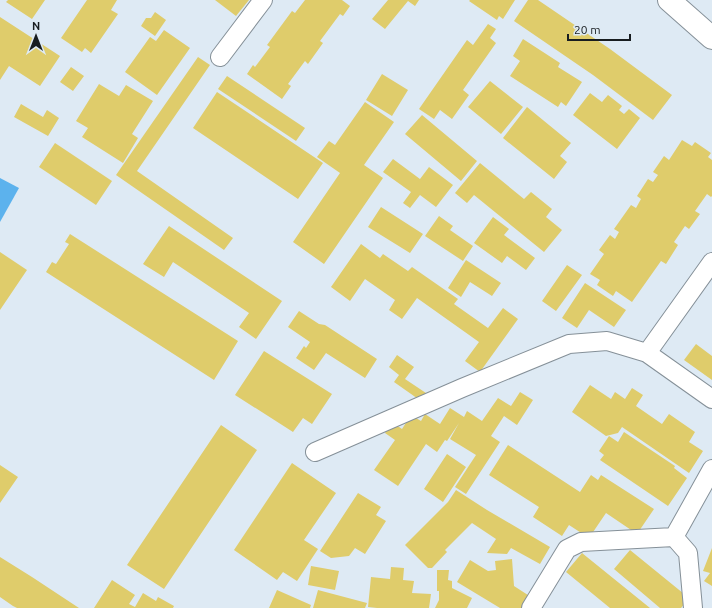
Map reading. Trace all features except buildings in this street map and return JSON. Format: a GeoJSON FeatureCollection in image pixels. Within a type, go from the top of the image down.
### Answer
{"type":"FeatureCollection","features":[{"type":"Feature","properties":{"kind":"main road"},"geometry":{"type":"LineString","coordinates":[[679,3],[712,38]]}},
{"type":"Feature","properties":{"kind":"street"},"geometry":{"type":"LineString","coordinates":[[220,57],[263,0]]}},
{"type":"Feature","properties":{"kind":"street"},"geometry":{"type":"LineString","coordinates":[[647,352],[712,262]]}},
{"type":"Feature","properties":{"kind":"street"},"geometry":{"type":"LineString","coordinates":[[315,452],[462,388],[569,344],[607,341],[647,352],[712,399]]}},
{"type":"Feature","properties":{"kind":"street"},"geometry":{"type":"LineString","coordinates":[[674,537],[712,469]]}},
{"type":"Feature","properties":{"kind":"street"},"geometry":{"type":"LineString","coordinates":[[531,608],[567,549],[581,542],[674,537]]}},
{"type":"Feature","properties":{"kind":"street"},"geometry":{"type":"LineString","coordinates":[[674,537],[688,553],[693,608]]}},
{"type":"Feature","properties":{"kind":"shaded area"},"geometry":{"type":"Polygon","coordinates":[[[0,178],[19,188],[0,222],[0,178]]]}}]}
